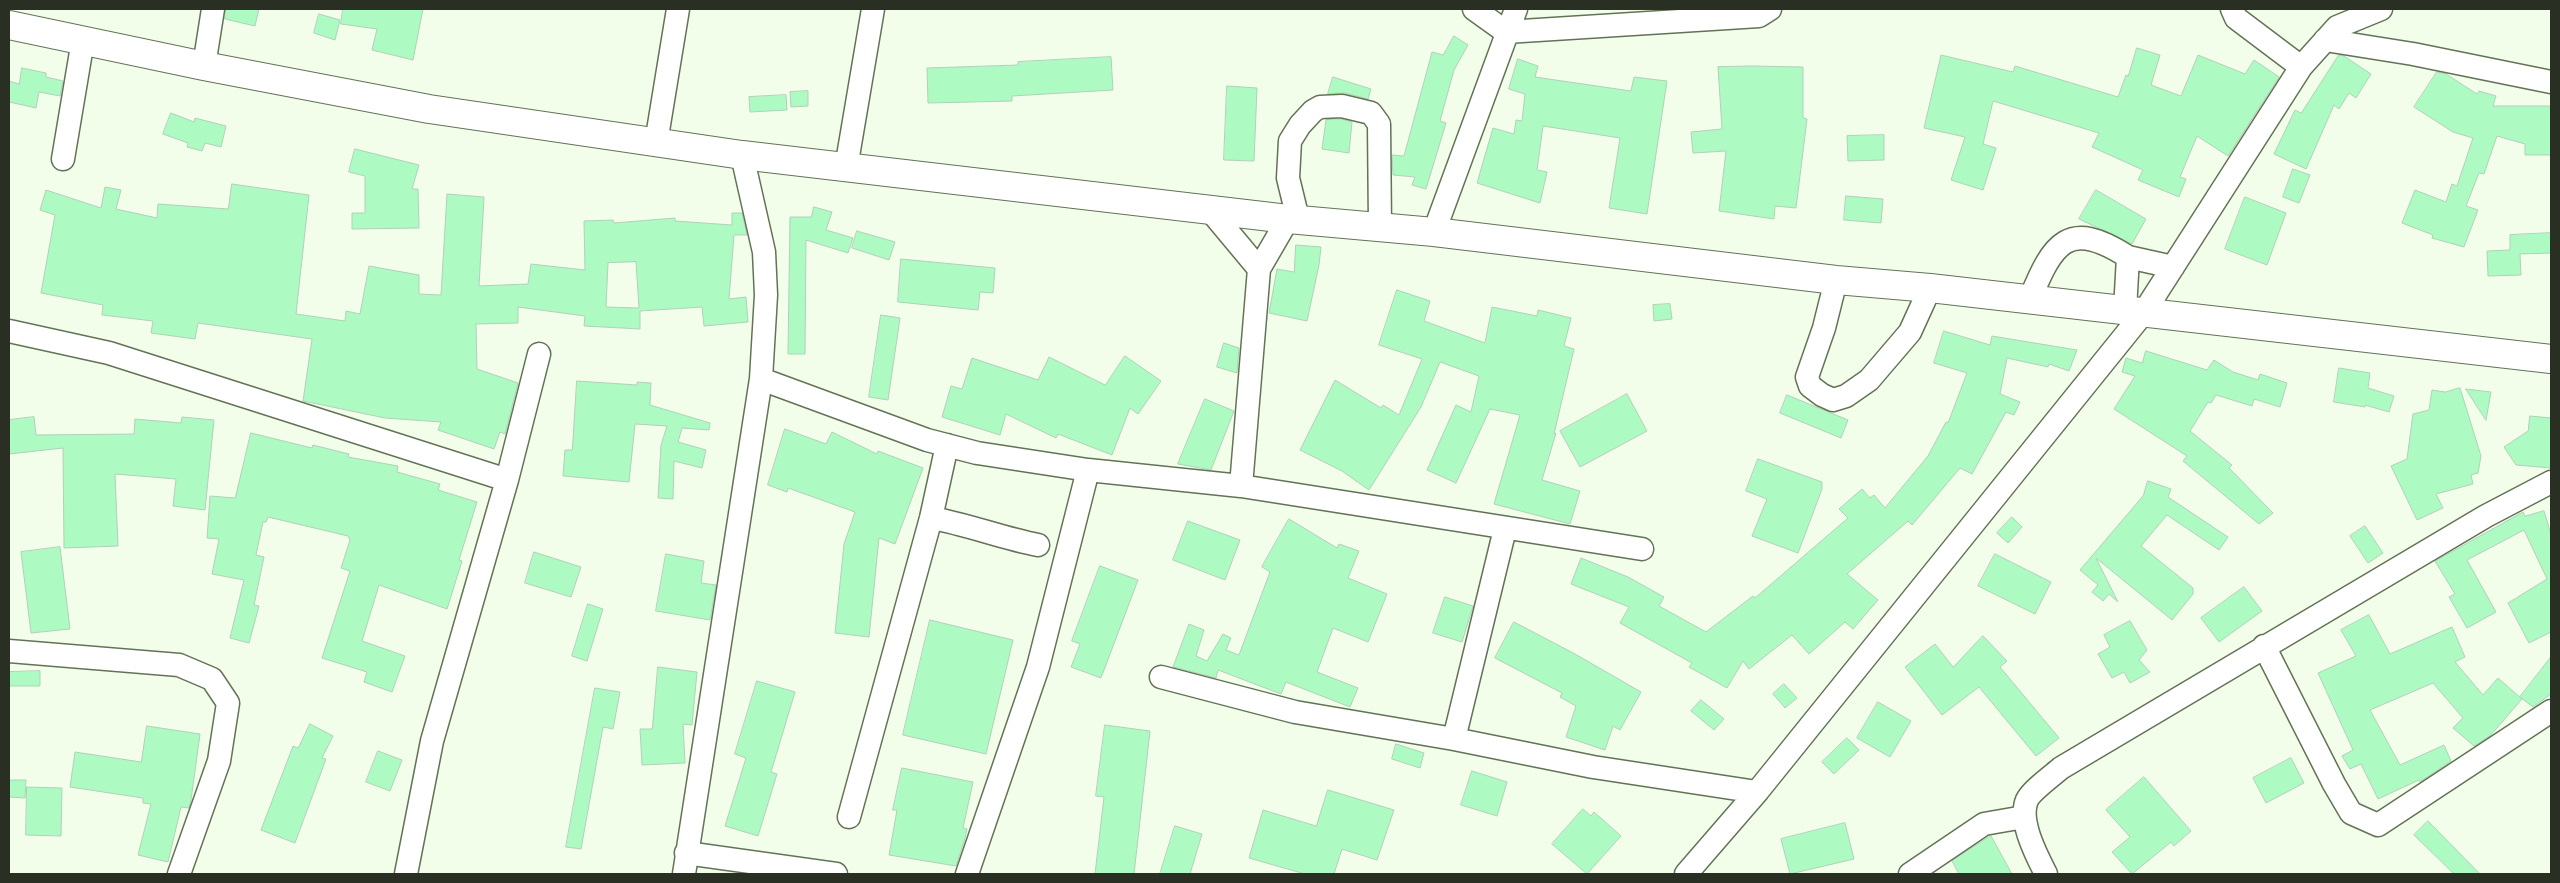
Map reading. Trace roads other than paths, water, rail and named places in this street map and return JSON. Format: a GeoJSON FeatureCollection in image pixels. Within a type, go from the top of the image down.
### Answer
{"type":"FeatureCollection","features":[{"type":"Feature","properties":{"kind":"main road"},"geometry":{"type":"LineString","coordinates":[[9,25],[204,66],[429,109],[742,155],[1293,219],[1434,232],[1836,280],[2030,299],[2551,359]]}},
{"type":"Feature","properties":{"kind":"street"},"geometry":{"type":"LineString","coordinates":[[204,66],[213,9]]}},
{"type":"Feature","properties":{"kind":"street"},"geometry":{"type":"LineString","coordinates":[[656,142],[678,9]]}},
{"type":"Feature","properties":{"kind":"street"},"geometry":{"type":"LineString","coordinates":[[846,168],[873,9]]}},
{"type":"Feature","properties":{"kind":"street"},"geometry":{"type":"LineString","coordinates":[[1474,9],[1506,32],[1759,16],[1770,9]]}},
{"type":"Feature","properties":{"kind":"street"},"geometry":{"type":"LineString","coordinates":[[1434,232],[1516,9]]}},
{"type":"Feature","properties":{"kind":"street"},"geometry":{"type":"LineString","coordinates":[[2232,9],[2236,18],[2301,67]]}},
{"type":"Feature","properties":{"kind":"street"},"geometry":{"type":"LineString","coordinates":[[1686,874],[1757,792],[2134,311],[2173,267],[2301,67],[2336,27],[2381,9]]}},
{"type":"Feature","properties":{"kind":"street"},"geometry":{"type":"LineString","coordinates":[[63,159],[83,40]]}},
{"type":"Feature","properties":{"kind":"street"},"geometry":{"type":"LineString","coordinates":[[2325,40],[2413,54],[2551,82]]}},
{"type":"Feature","properties":{"kind":"street"},"geometry":{"type":"LineString","coordinates":[[1241,486],[1259,269],[1293,219],[1288,178],[1290,141],[1300,125],[1313,111],[1320,107],[1342,106],[1371,113],[1379,124],[1380,227]]}},
{"type":"Feature","properties":{"kind":"street"},"geometry":{"type":"LineString","coordinates":[[742,155],[764,252],[766,295],[761,379],[707,734],[685,864],[836,874]]}},
{"type":"Feature","properties":{"kind":"street"},"geometry":{"type":"LineString","coordinates":[[1209,209],[1259,269]]}},
{"type":"Feature","properties":{"kind":"street"},"geometry":{"type":"LineString","coordinates":[[2030,299],[2043,268],[2064,242],[2075,237],[2098,241],[2128,257],[2173,267]]}},
{"type":"Feature","properties":{"kind":"street"},"geometry":{"type":"LineString","coordinates":[[2128,257],[2134,311]]}},
{"type":"Feature","properties":{"kind":"street"},"geometry":{"type":"LineString","coordinates":[[1836,280],[1824,328],[1807,377],[1810,386],[1833,400],[1846,396],[1869,380],[1910,332],[1930,288]]}},
{"type":"Feature","properties":{"kind":"street"},"geometry":{"type":"LineString","coordinates":[[9,331],[109,352],[507,480]]}},
{"type":"Feature","properties":{"kind":"street"},"geometry":{"type":"LineString","coordinates":[[406,874],[432,741],[507,480],[539,354]]}},
{"type":"Feature","properties":{"kind":"street"},"geometry":{"type":"LineString","coordinates":[[761,379],[927,440],[977,453],[1088,470],[1241,486],[1505,529],[1642,549]]}},
{"type":"Feature","properties":{"kind":"street"},"geometry":{"type":"LineString","coordinates":[[849,817],[931,518],[947,445]]}},
{"type":"Feature","properties":{"kind":"street"},"geometry":{"type":"LineString","coordinates":[[967,874],[1038,667],[1088,470]]}},
{"type":"Feature","properties":{"kind":"street"},"geometry":{"type":"LineString","coordinates":[[2046,874],[2034,851],[2024,817],[2027,800],[2061,768],[2486,516],[2551,482]]}},
{"type":"Feature","properties":{"kind":"street"},"geometry":{"type":"LineString","coordinates":[[931,518],[964,525],[1004,538],[1038,545]]}},
{"type":"Feature","properties":{"kind":"street"},"geometry":{"type":"LineString","coordinates":[[1454,739],[1505,529]]}},
{"type":"Feature","properties":{"kind":"street"},"geometry":{"type":"LineString","coordinates":[[2264,646],[2334,784],[2351,813],[2378,825],[2551,711]]}},
{"type":"Feature","properties":{"kind":"street"},"geometry":{"type":"LineString","coordinates":[[9,651],[179,665],[212,679],[228,703],[219,761],[179,874]]}},
{"type":"Feature","properties":{"kind":"street"},"geometry":{"type":"LineString","coordinates":[[1161,677],[1295,712],[1454,739],[1593,767],[1757,792]]}},
{"type":"Feature","properties":{"kind":"street"},"geometry":{"type":"LineString","coordinates":[[1910,874],[1984,824],[2024,817]]}}]}
